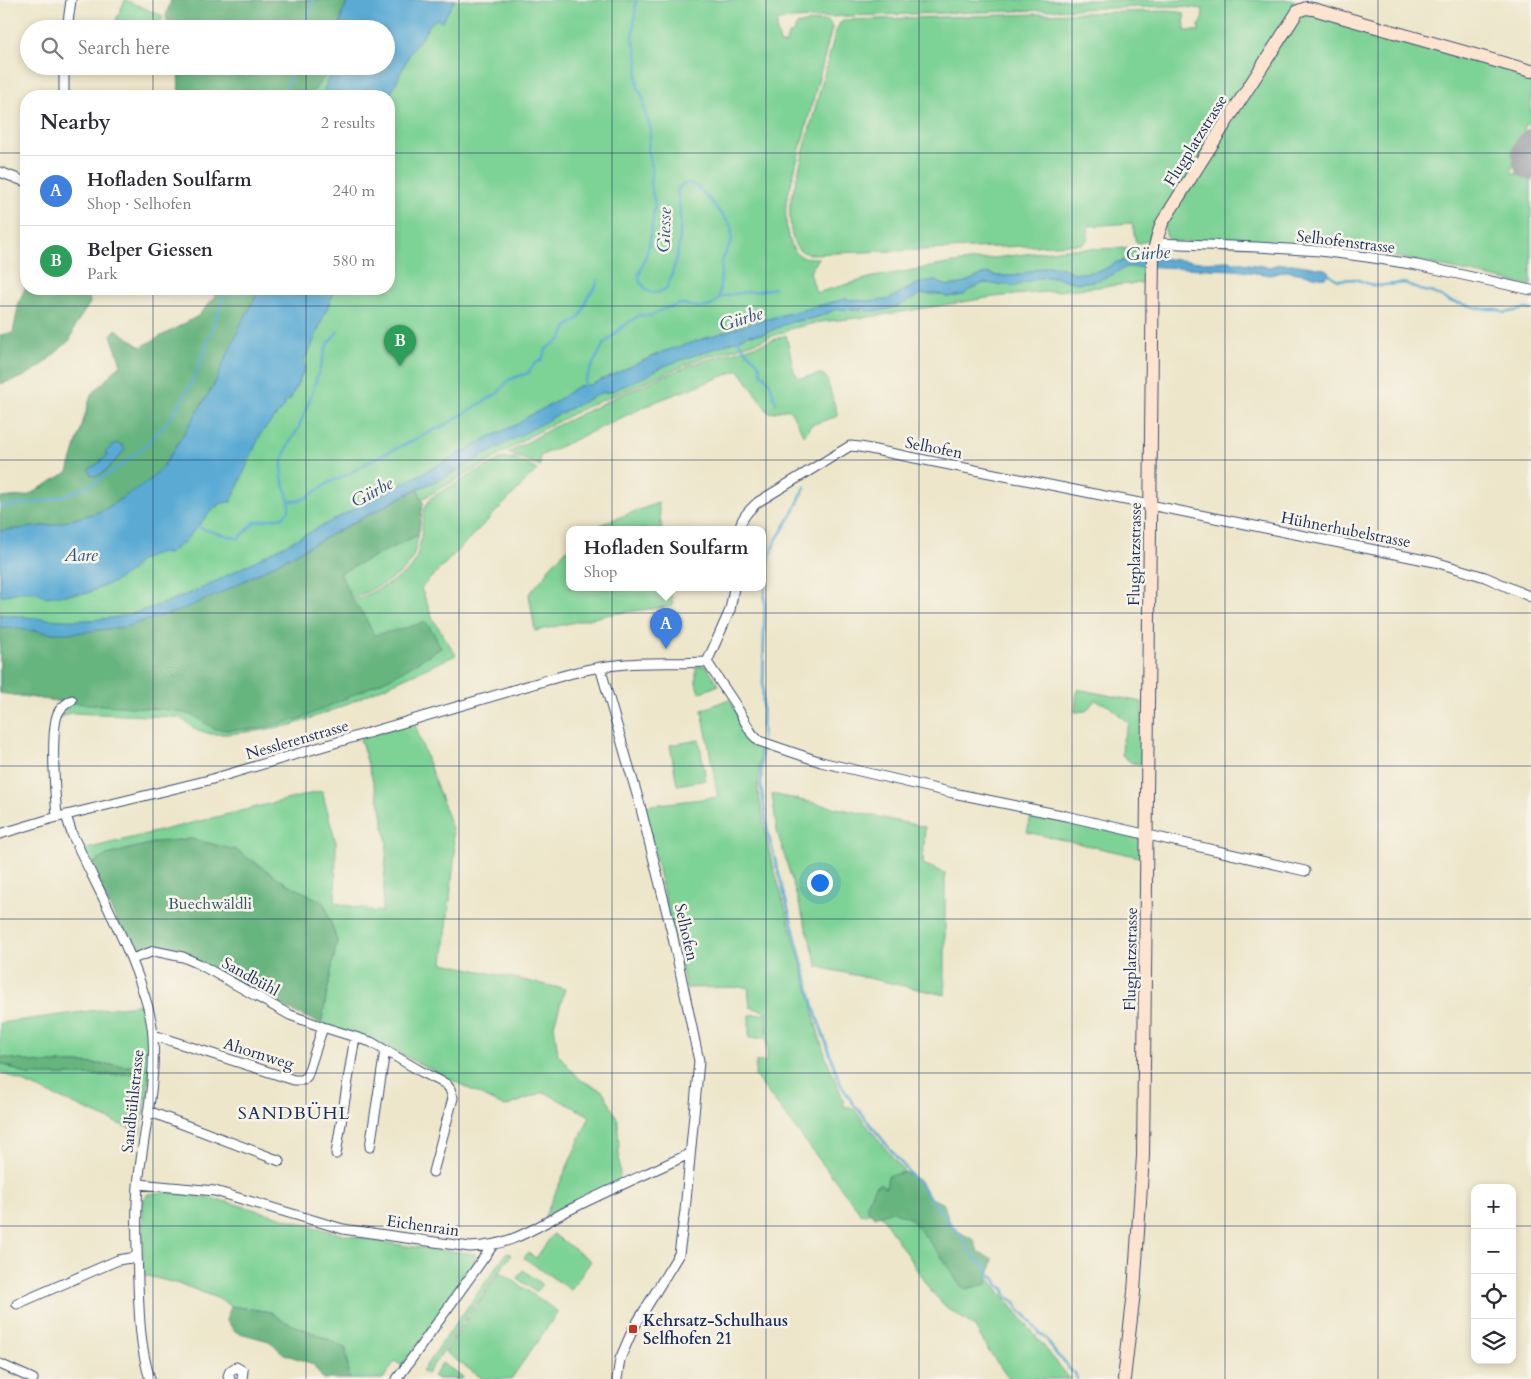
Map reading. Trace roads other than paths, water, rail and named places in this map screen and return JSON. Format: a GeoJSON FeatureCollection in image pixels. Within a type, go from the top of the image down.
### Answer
{"type":"FeatureCollection","features":[{"type":"Feature","properties":{"kind":"street"},"geometry":{"type":"LineString","coordinates":[[68,20],[70,0]]}},
{"type":"Feature","properties":{"kind":"street","name":"Flugplatzstrasse"},"geometry":{"type":"LineString","coordinates":[[1124,1379],[1134,1292],[1143,1156],[1153,276],[1154,249],[1162,223],[1298,11],[1306,8],[1313,9],[1531,70]]}},
{"type":"Feature","properties":{"kind":"street"},"geometry":{"type":"LineString","coordinates":[[64,75],[64,90]]}},
{"type":"Feature","properties":{"kind":"street"},"geometry":{"type":"LineString","coordinates":[[0,172],[20,180]]}},
{"type":"Feature","properties":{"kind":"street","name":"Selhofenstrasse"},"geometry":{"type":"LineString","coordinates":[[1154,249],[1257,247],[1320,251],[1417,264],[1531,290]]}},
{"type":"Feature","properties":{"kind":"street","name":"Selhofen"},"geometry":{"type":"LineString","coordinates":[[740,526],[748,512],[758,502],[850,446],[860,446],[1151,506]]}},
{"type":"Feature","properties":{"kind":"street","name":"Hühnerhubelstrasse"},"geometry":{"type":"LineString","coordinates":[[1151,506],[1435,562],[1485,577],[1531,597]]}},
{"type":"Feature","properties":{"kind":"street"},"geometry":{"type":"LineString","coordinates":[[707,662],[730,610],[733,591]]}},
{"type":"Feature","properties":{"kind":"street"},"geometry":{"type":"LineString","coordinates":[[600,667],[649,662],[678,664],[707,662]]}},
{"type":"Feature","properties":{"kind":"street"},"geometry":{"type":"LineString","coordinates":[[707,662],[752,734],[763,742],[821,762],[1305,871]]}},
{"type":"Feature","properties":{"kind":"street","name":"Selhofen"},"geometry":{"type":"LineString","coordinates":[[600,667],[640,805],[672,933],[698,1054],[685,1211],[679,1254],[633,1329],[620,1359],[617,1379]]}},
{"type":"Feature","properties":{"kind":"street","name":"Nesslerenstrasse"},"geometry":{"type":"LineString","coordinates":[[0,834],[62,816],[209,780],[537,683],[600,667]]}},
{"type":"Feature","properties":{"kind":"street","name":"Sandbühlstrasse"},"geometry":{"type":"LineString","coordinates":[[72,700],[60,710],[56,719],[54,756],[62,816],[132,959],[148,1008],[153,1035],[154,1064],[138,1184],[136,1257],[141,1340],[150,1379]]}},
{"type":"Feature","properties":{"kind":"street","name":"Sandbühl"},"geometry":{"type":"LineString","coordinates":[[132,959],[154,950],[183,957],[290,1014],[323,1027],[371,1042],[446,1084],[450,1088],[452,1098],[433,1172]]}},
{"type":"Feature","properties":{"kind":"street","name":"Ahornweg"},"geometry":{"type":"LineString","coordinates":[[153,1035],[294,1080],[303,1080],[308,1076],[323,1027]]}},
{"type":"Feature","properties":{"kind":"street"},"geometry":{"type":"LineString","coordinates":[[336,1154],[355,1037]]}},
{"type":"Feature","properties":{"kind":"street"},"geometry":{"type":"LineString","coordinates":[[370,1147],[385,1051]]}},
{"type":"Feature","properties":{"kind":"street"},"geometry":{"type":"LineString","coordinates":[[148,1111],[280,1161]]}},
{"type":"Feature","properties":{"kind":"street","name":"Eichenrain"},"geometry":{"type":"LineString","coordinates":[[138,1184],[215,1192],[343,1229],[470,1247],[493,1246],[520,1237],[577,1205],[689,1154]]}},
{"type":"Feature","properties":{"kind":"street"},"geometry":{"type":"LineString","coordinates":[[397,1379],[493,1246]]}},
{"type":"Feature","properties":{"kind":"street"},"geometry":{"type":"LineString","coordinates":[[17,1304],[118,1260],[136,1257]]}},
{"type":"Feature","properties":{"kind":"street"},"geometry":{"type":"LineString","coordinates":[[0,1364],[33,1379]]}},
{"type":"Feature","properties":{"kind":"street"},"geometry":{"type":"LineString","coordinates":[[230,1379],[228,1376],[230,1370],[236,1367],[243,1371],[242,1379]]}},
{"type":"Feature","properties":{"kind":"water"},"geometry":{"type":"Polygon","coordinates":[[[348,0],[455,0],[442,22],[437,19],[429,25],[411,51],[392,90],[324,90],[329,75],[395,75],[395,20],[341,20],[348,0]]]}},
{"type":"Feature","properties":{"kind":"water"},"geometry":{"type":"Polygon","coordinates":[[[1158,258],[1202,262],[1229,261],[1269,267],[1279,264],[1293,264],[1325,269],[1329,272],[1325,278],[1286,271],[1270,275],[1234,270],[1126,267],[1108,277],[1093,281],[1078,283],[1054,277],[1037,278],[1016,286],[984,283],[969,290],[964,295],[947,297],[939,294],[921,294],[899,306],[881,311],[867,311],[864,308],[859,310],[837,309],[815,318],[791,322],[763,334],[747,335],[738,340],[667,365],[610,392],[601,393],[557,415],[449,475],[413,491],[221,593],[176,612],[124,627],[75,633],[53,633],[0,627],[0,614],[30,618],[92,620],[122,616],[143,610],[205,587],[489,437],[518,424],[578,386],[590,385],[662,352],[752,323],[845,299],[865,301],[887,300],[917,284],[927,281],[935,281],[947,286],[962,284],[989,273],[997,276],[1014,276],[1048,266],[1064,268],[1074,273],[1086,273],[1103,270],[1117,262],[1158,258]]]}},
{"type":"Feature","properties":{"kind":"water","name":"Aare"},"geometry":{"type":"Polygon","coordinates":[[[257,295],[333,295],[310,350],[304,359],[305,368],[290,400],[285,402],[285,406],[261,433],[231,502],[222,503],[212,510],[184,542],[168,554],[158,553],[139,561],[131,571],[114,582],[88,593],[44,597],[38,592],[20,592],[0,596],[0,531],[53,525],[102,511],[150,480],[165,464],[214,385],[241,324],[257,295]]]}},
{"type":"Feature","properties":{"kind":"water"},"geometry":{"type":"Polygon","coordinates":[[[116,443],[122,445],[125,450],[106,471],[97,476],[91,475],[89,469],[108,456],[105,452],[116,443]]]}},
{"type":"Feature","properties":{"kind":"waterway"},"geometry":{"type":"LineString","coordinates":[[307,20],[313,0]]}},
{"type":"Feature","properties":{"kind":"waterway","name":"Giesse"},"geometry":{"type":"LineString","coordinates":[[584,387],[585,380],[603,345],[621,328],[639,315],[651,316],[663,309],[681,304],[701,308],[711,306],[719,298],[722,260],[732,241],[732,227],[709,199],[696,186],[688,183],[683,184],[677,191],[680,228],[675,266],[666,289],[654,293],[645,288],[639,281],[639,275],[649,246],[655,203],[650,184],[652,169],[648,149],[651,129],[645,113],[643,97],[638,89],[638,58],[633,39],[636,0]]}},
{"type":"Feature","properties":{"kind":"waterway"},"geometry":{"type":"LineString","coordinates":[[286,90],[290,75]]}},
{"type":"Feature","properties":{"kind":"waterway","name":"Gürbe"},"geometry":{"type":"LineString","coordinates":[[1325,272],[1338,280],[1355,279],[1375,286],[1405,283],[1449,301],[1483,309],[1497,309],[1504,313],[1525,309],[1531,310]]}},
{"type":"Feature","properties":{"kind":"waterway"},"geometry":{"type":"LineString","coordinates":[[289,501],[298,501],[308,497],[330,482],[445,425],[498,393],[510,379],[528,373],[535,363],[541,361],[547,348],[561,339],[567,327],[579,318],[588,296],[595,288],[598,280]]}},
{"type":"Feature","properties":{"kind":"waterway"},"geometry":{"type":"LineString","coordinates":[[719,298],[774,288]]}},
{"type":"Feature","properties":{"kind":"waterway"},"geometry":{"type":"LineString","coordinates":[[0,506],[45,501],[80,489],[118,467],[152,439],[179,405],[190,386],[223,301],[223,295]]}},
{"type":"Feature","properties":{"kind":"waterway"},"geometry":{"type":"LineString","coordinates":[[197,526],[230,537],[239,538],[255,522],[283,517],[289,510],[289,501],[282,478],[282,462],[310,399],[327,345],[338,331]]}},
{"type":"Feature","properties":{"kind":"waterway"},"geometry":{"type":"LineString","coordinates":[[737,339],[758,363],[761,373],[770,383],[776,403]]}},
{"type":"Feature","properties":{"kind":"waterway"},"geometry":{"type":"LineString","coordinates":[[766,574],[775,542],[794,511],[805,487]]}},
{"type":"Feature","properties":{"kind":"waterway"},"geometry":{"type":"LineString","coordinates":[[762,739],[765,591]]}},
{"type":"Feature","properties":{"kind":"waterway"},"geometry":{"type":"LineString","coordinates":[[762,744],[761,787],[769,837],[817,1017],[840,1083],[852,1102],[964,1240],[977,1260],[986,1267],[989,1274],[1004,1289],[1007,1297],[1015,1302],[1019,1310],[1039,1333],[1045,1337],[1057,1355],[1066,1363],[1068,1369],[1075,1373],[1077,1379]]}},
{"type":"Feature","properties":{"kind":"place","name":"Belper Giessen"},"geometry":{"type":"Point","coordinates":[400,366]}},
{"type":"Feature","properties":{"kind":"place","name":"Hofladen Soulfarm"},"geometry":{"type":"Point","coordinates":[666,649]}},
{"type":"Feature","properties":{"kind":"place","name":"Kehrsatz-Schulhaus Selfhofen 21"},"geometry":{"type":"Point","coordinates":[633,1329]}},
{"type":"Feature","properties":{"kind":"district","name":"SANDBÜHL"},"geometry":{"type":"Point","coordinates":[294,1113]}},
{"type":"Feature","properties":{"kind":"park label","name":"Buechwäldli"},"geometry":{"type":"Point","coordinates":[210,903]}}]}
